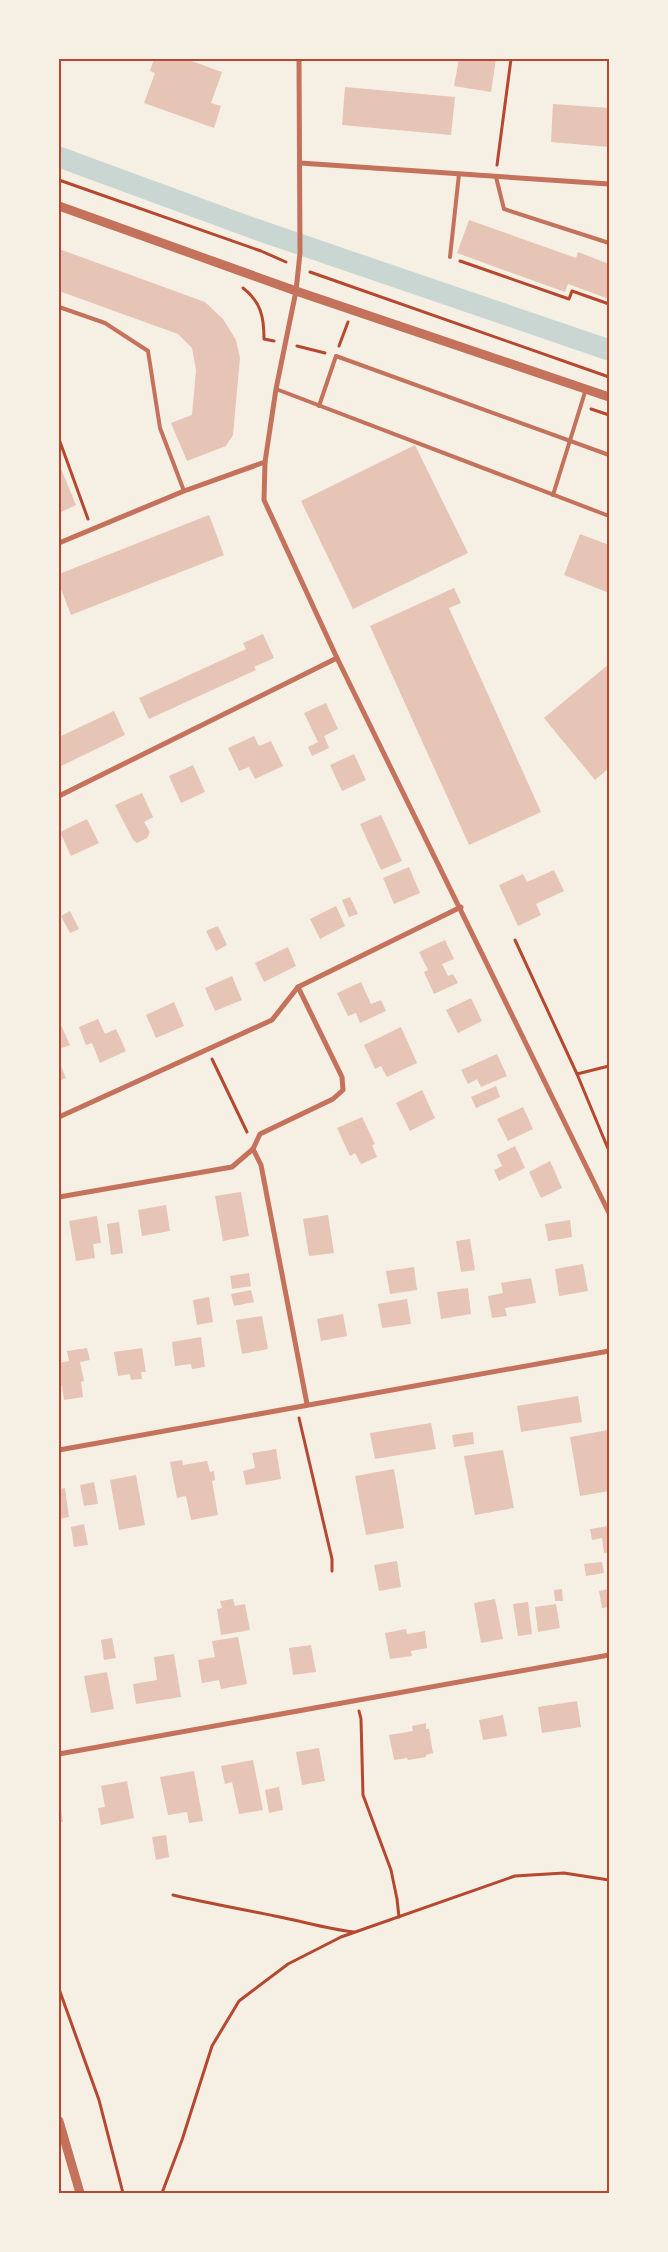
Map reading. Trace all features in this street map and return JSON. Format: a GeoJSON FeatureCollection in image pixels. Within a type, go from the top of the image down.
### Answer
{"type":"FeatureCollection","features":[{"type":"Feature","properties":{"kind":"street"},"geometry":{"type":"LineString","coordinates":[[298,59],[300,253],[296,291],[276,389],[266,462],[264,500],[338,658],[609,1213]]}},
{"type":"Feature","properties":{"kind":"street"},"geometry":{"type":"LineString","coordinates":[[300,163],[609,184]]}},
{"type":"Feature","properties":{"kind":"street"},"geometry":{"type":"LineString","coordinates":[[59,206],[296,291],[609,397]]}},
{"type":"Feature","properties":{"kind":"street"},"geometry":{"type":"LineString","coordinates":[[59,543],[184,490],[266,462]]}},
{"type":"Feature","properties":{"kind":"street"},"geometry":{"type":"LineString","coordinates":[[59,796],[338,658]]}},
{"type":"Feature","properties":{"kind":"street"},"geometry":{"type":"LineString","coordinates":[[59,1117],[272,1020],[298,987],[461,907]]}},
{"type":"Feature","properties":{"kind":"street"},"geometry":{"type":"LineString","coordinates":[[59,1197],[232,1167],[254,1149],[260,1134],[333,1099],[343,1090],[342,1077],[298,987]]}},
{"type":"Feature","properties":{"kind":"street"},"geometry":{"type":"LineString","coordinates":[[254,1149],[261,1165],[307,1404]]}},
{"type":"Feature","properties":{"kind":"street"},"geometry":{"type":"LineString","coordinates":[[59,1450],[609,1351]]}},
{"type":"Feature","properties":{"kind":"street"},"geometry":{"type":"LineString","coordinates":[[59,1754],[357,1702],[609,1655]]}},
{"type":"Feature","properties":{"kind":"street"},"geometry":{"type":"LineString","coordinates":[[59,2121],[80,2193]]}},
{"type":"Feature","properties":{"kind":"lane"},"geometry":{"type":"LineString","coordinates":[[450,257],[459,174]]}},
{"type":"Feature","properties":{"kind":"lane"},"geometry":{"type":"LineString","coordinates":[[496,176],[504,209],[609,243]]}},
{"type":"Feature","properties":{"kind":"lane"},"geometry":{"type":"LineString","coordinates":[[59,307],[105,323],[148,351],[160,428],[184,490]]}},
{"type":"Feature","properties":{"kind":"lane"},"geometry":{"type":"LineString","coordinates":[[320,406],[336,356],[609,455]]}},
{"type":"Feature","properties":{"kind":"lane"},"geometry":{"type":"LineString","coordinates":[[276,389],[609,516]]}},
{"type":"Feature","properties":{"kind":"lane"},"geometry":{"type":"LineString","coordinates":[[554,495],[586,389]]}},
{"type":"Feature","properties":{"kind":"path"},"geometry":{"type":"LineString","coordinates":[[496,176],[511,59]]}},
{"type":"Feature","properties":{"kind":"path"},"geometry":{"type":"LineString","coordinates":[[59,180],[261,251],[298,268],[356,289],[609,377]]}},
{"type":"Feature","properties":{"kind":"path"},"geometry":{"type":"LineString","coordinates":[[450,257],[569,299],[572,291],[609,304]]}},
{"type":"Feature","properties":{"kind":"path"},"geometry":{"type":"LineString","coordinates":[[241,287],[253,296],[261,309],[264,320],[264,339],[336,356],[352,309],[356,289]]}},
{"type":"Feature","properties":{"kind":"path"},"geometry":{"type":"LineString","coordinates":[[59,439],[92,529]]}},
{"type":"Feature","properties":{"kind":"path"},"geometry":{"type":"LineString","coordinates":[[515,940],[577,1074],[609,1151]]}},
{"type":"Feature","properties":{"kind":"path"},"geometry":{"type":"LineString","coordinates":[[207,1049],[254,1149]]}},
{"type":"Feature","properties":{"kind":"path"},"geometry":{"type":"LineString","coordinates":[[577,1074],[609,1066]]}},
{"type":"Feature","properties":{"kind":"path"},"geometry":{"type":"LineString","coordinates":[[296,1406],[332,1559],[332,1571]]}},
{"type":"Feature","properties":{"kind":"path"},"geometry":{"type":"LineString","coordinates":[[357,1702],[361,1719],[363,1795],[391,1870],[398,1899],[399,1917]]}},
{"type":"Feature","properties":{"kind":"path"},"geometry":{"type":"LineString","coordinates":[[162,2193],[182,2140],[212,2046],[239,2001],[288,1964],[341,1937],[514,1876],[564,1873],[609,1880]]}},
{"type":"Feature","properties":{"kind":"path"},"geometry":{"type":"LineString","coordinates":[[174,1895],[221,1907],[276,1916],[326,1929],[357,1932]]}},
{"type":"Feature","properties":{"kind":"path"},"geometry":{"type":"LineString","coordinates":[[59,1989],[99,2100],[123,2193]]}},
{"type":"Feature","properties":{"kind":"building"},"geometry":{"type":"Polygon","coordinates":[[[154,59],[186,59],[222,72],[211,103],[221,106],[214,128],[144,103],[155,73],[150,71],[154,59]]]}},
{"type":"Feature","properties":{"kind":"building"},"geometry":{"type":"Polygon","coordinates":[[[459,59],[496,59],[491,92],[454,86],[459,59]]]}},
{"type":"Feature","properties":{"kind":"building"},"geometry":{"type":"Polygon","coordinates":[[[345,87],[455,97],[451,135],[342,125],[345,87]]]}},
{"type":"Feature","properties":{"kind":"building"},"geometry":{"type":"Polygon","coordinates":[[[553,104],[609,108],[609,147],[551,142],[553,104]]]}},
{"type":"Feature","properties":{"kind":"building"},"geometry":{"type":"Polygon","coordinates":[[[469,220],[576,258],[578,252],[609,264],[609,299],[568,284],[565,292],[457,253],[469,220]]]}},
{"type":"Feature","properties":{"kind":"building"},"geometry":{"type":"Polygon","coordinates":[[[59,249],[205,302],[223,319],[236,340],[240,358],[233,435],[226,446],[187,461],[171,423],[192,415],[196,370],[192,348],[178,334],[59,291],[59,249]]]}},
{"type":"Feature","properties":{"kind":"building"},"geometry":{"type":"Polygon","coordinates":[[[415,445],[468,553],[353,609],[301,501],[415,445]]]}},
{"type":"Feature","properties":{"kind":"building"},"geometry":{"type":"Polygon","coordinates":[[[59,464],[76,505],[59,513],[59,464]]]}},
{"type":"Feature","properties":{"kind":"building"},"geometry":{"type":"Polygon","coordinates":[[[209,515],[224,555],[71,615],[59,584],[59,574],[209,515]]]}},
{"type":"Feature","properties":{"kind":"building"},"geometry":{"type":"Polygon","coordinates":[[[580,534],[609,545],[609,593],[564,575],[580,534]]]}},
{"type":"Feature","properties":{"kind":"building"},"geometry":{"type":"Polygon","coordinates":[[[454,588],[461,603],[449,608],[541,812],[469,845],[370,626],[454,588]]]}},
{"type":"Feature","properties":{"kind":"building"},"geometry":{"type":"Polygon","coordinates":[[[263,634],[274,658],[254,667],[256,670],[149,719],[139,698],[246,649],[243,643],[263,634]]]}},
{"type":"Feature","properties":{"kind":"building"},"geometry":{"type":"Polygon","coordinates":[[[609,664],[609,768],[595,780],[544,718],[609,664]]]}},
{"type":"Feature","properties":{"kind":"building"},"geometry":{"type":"Polygon","coordinates":[[[326,703],[338,729],[324,736],[329,748],[312,756],[308,747],[318,742],[304,713],[326,703]]]}},
{"type":"Feature","properties":{"kind":"building"},"geometry":{"type":"Polygon","coordinates":[[[114,711],[125,735],[59,767],[59,737],[114,711]]]}},
{"type":"Feature","properties":{"kind":"building"},"geometry":{"type":"Polygon","coordinates":[[[254,736],[259,746],[271,741],[283,766],[255,779],[249,767],[239,771],[228,748],[254,736]]]}},
{"type":"Feature","properties":{"kind":"building"},"geometry":{"type":"Polygon","coordinates":[[[354,754],[366,780],[342,791],[330,765],[354,754]]]}},
{"type":"Feature","properties":{"kind":"building"},"geometry":{"type":"Polygon","coordinates":[[[193,765],[205,792],[181,803],[169,776],[193,765]]]}},
{"type":"Feature","properties":{"kind":"building"},"geometry":{"type":"Polygon","coordinates":[[[142,793],[153,817],[144,822],[150,832],[147,838],[137,843],[133,840],[115,805],[142,793]]]}},
{"type":"Feature","properties":{"kind":"building"},"geometry":{"type":"Polygon","coordinates":[[[381,815],[402,861],[381,870],[360,824],[381,815]]]}},
{"type":"Feature","properties":{"kind":"building"},"geometry":{"type":"Polygon","coordinates":[[[87,819],[99,843],[71,856],[60,832],[87,819]]]}},
{"type":"Feature","properties":{"kind":"building"},"geometry":{"type":"Polygon","coordinates":[[[409,867],[420,893],[394,904],[383,878],[409,867]]]}},
{"type":"Feature","properties":{"kind":"building"},"geometry":{"type":"Polygon","coordinates":[[[554,870],[564,891],[536,904],[541,915],[518,926],[499,885],[523,874],[527,882],[554,870]]]}},
{"type":"Feature","properties":{"kind":"building"},"geometry":{"type":"Polygon","coordinates":[[[350,897],[358,914],[349,917],[342,900],[350,897]]]}},
{"type":"Feature","properties":{"kind":"building"},"geometry":{"type":"Polygon","coordinates":[[[336,906],[345,926],[320,939],[310,919],[336,906]]]}},
{"type":"Feature","properties":{"kind":"building"},"geometry":{"type":"Polygon","coordinates":[[[70,911],[79,929],[70,933],[61,916],[70,911]]]}},
{"type":"Feature","properties":{"kind":"building"},"geometry":{"type":"Polygon","coordinates":[[[218,926],[227,945],[216,951],[206,931],[218,926]]]}},
{"type":"Feature","properties":{"kind":"building"},"geometry":{"type":"Polygon","coordinates":[[[445,940],[454,959],[442,964],[448,976],[453,974],[458,983],[434,994],[424,972],[428,970],[419,952],[445,940]]]}},
{"type":"Feature","properties":{"kind":"building"},"geometry":{"type":"Polygon","coordinates":[[[288,947],[296,966],[264,982],[255,963],[288,947]]]}},
{"type":"Feature","properties":{"kind":"building"},"geometry":{"type":"Polygon","coordinates":[[[232,976],[242,1000],[215,1011],[205,988],[232,976]]]}},
{"type":"Feature","properties":{"kind":"building"},"geometry":{"type":"Polygon","coordinates":[[[361,982],[371,1004],[381,1000],[386,1011],[360,1023],[356,1013],[348,1016],[337,993],[361,982]]]}},
{"type":"Feature","properties":{"kind":"building"},"geometry":{"type":"Polygon","coordinates":[[[471,998],[482,1021],[458,1033],[446,1010],[471,998]]]}},
{"type":"Feature","properties":{"kind":"building"},"geometry":{"type":"Polygon","coordinates":[[[174,1002],[184,1026],[156,1038],[146,1015],[174,1002]]]}},
{"type":"Feature","properties":{"kind":"building"},"geometry":{"type":"Polygon","coordinates":[[[98,1019],[105,1034],[116,1029],[126,1051],[100,1063],[92,1043],[86,1045],[79,1027],[98,1019]]]}},
{"type":"Feature","properties":{"kind":"building"},"geometry":{"type":"Polygon","coordinates":[[[59,1021],[70,1045],[59,1049],[59,1021]]]}},
{"type":"Feature","properties":{"kind":"building"},"geometry":{"type":"Polygon","coordinates":[[[401,1027],[417,1063],[387,1077],[381,1066],[375,1069],[364,1045],[401,1027]]]}},
{"type":"Feature","properties":{"kind":"building"},"geometry":{"type":"Polygon","coordinates":[[[497,1054],[507,1076],[481,1087],[477,1079],[468,1084],[461,1070],[497,1054]]]}},
{"type":"Feature","properties":{"kind":"building"},"geometry":{"type":"Polygon","coordinates":[[[59,1061],[66,1078],[59,1081],[59,1061]]]}},
{"type":"Feature","properties":{"kind":"building"},"geometry":{"type":"Polygon","coordinates":[[[496,1086],[500,1097],[476,1108],[471,1097],[496,1086]]]}},
{"type":"Feature","properties":{"kind":"building"},"geometry":{"type":"Polygon","coordinates":[[[422,1090],[435,1118],[410,1131],[396,1103],[422,1090]]]}},
{"type":"Feature","properties":{"kind":"building"},"geometry":{"type":"Polygon","coordinates":[[[523,1107],[533,1129],[508,1141],[497,1119],[523,1107]]]}},
{"type":"Feature","properties":{"kind":"building"},"geometry":{"type":"Polygon","coordinates":[[[362,1117],[375,1144],[372,1145],[377,1157],[361,1164],[355,1153],[350,1156],[337,1128],[362,1117]]]}},
{"type":"Feature","properties":{"kind":"building"},"geometry":{"type":"Polygon","coordinates":[[[515,1146],[525,1168],[499,1181],[494,1170],[502,1166],[497,1155],[515,1146]]]}},
{"type":"Feature","properties":{"kind":"building"},"geometry":{"type":"Polygon","coordinates":[[[550,1161],[562,1188],[541,1198],[529,1172],[550,1161]]]}},
{"type":"Feature","properties":{"kind":"building"},"geometry":{"type":"Polygon","coordinates":[[[241,1192],[249,1236],[223,1241],[215,1196],[241,1192]]]}},
{"type":"Feature","properties":{"kind":"building"},"geometry":{"type":"Polygon","coordinates":[[[166,1205],[170,1231],[142,1236],[138,1210],[166,1205]]]}},
{"type":"Feature","properties":{"kind":"building"},"geometry":{"type":"Polygon","coordinates":[[[328,1215],[334,1253],[309,1256],[303,1219],[328,1215]]]}},
{"type":"Feature","properties":{"kind":"building"},"geometry":{"type":"Polygon","coordinates":[[[97,1216],[101,1243],[93,1244],[95,1258],[76,1261],[69,1221],[97,1216]]]}},
{"type":"Feature","properties":{"kind":"building"},"geometry":{"type":"Polygon","coordinates":[[[570,1220],[572,1237],[548,1241],[545,1224],[570,1220]]]}},
{"type":"Feature","properties":{"kind":"building"},"geometry":{"type":"Polygon","coordinates":[[[119,1222],[123,1253],[111,1255],[107,1224],[119,1222]]]}},
{"type":"Feature","properties":{"kind":"building"},"geometry":{"type":"Polygon","coordinates":[[[470,1239],[475,1270],[461,1272],[456,1241],[470,1239]]]}},
{"type":"Feature","properties":{"kind":"building"},"geometry":{"type":"Polygon","coordinates":[[[583,1264],[588,1291],[559,1296],[555,1269],[583,1264]]]}},
{"type":"Feature","properties":{"kind":"building"},"geometry":{"type":"Polygon","coordinates":[[[414,1267],[417,1290],[390,1294],[386,1271],[414,1267]]]}},
{"type":"Feature","properties":{"kind":"building"},"geometry":{"type":"Polygon","coordinates":[[[249,1273],[251,1286],[232,1289],[230,1276],[249,1273]]]}},
{"type":"Feature","properties":{"kind":"building"},"geometry":{"type":"Polygon","coordinates":[[[531,1278],[536,1303],[505,1308],[507,1316],[492,1318],[488,1296],[503,1293],[501,1283],[531,1278]]]}},
{"type":"Feature","properties":{"kind":"building"},"geometry":{"type":"Polygon","coordinates":[[[468,1288],[471,1314],[441,1319],[437,1292],[468,1288]]]}},
{"type":"Feature","properties":{"kind":"building"},"geometry":{"type":"Polygon","coordinates":[[[251,1290],[254,1302],[234,1306],[231,1294],[251,1290]]]}},
{"type":"Feature","properties":{"kind":"building"},"geometry":{"type":"Polygon","coordinates":[[[209,1297],[213,1322],[197,1325],[193,1300],[209,1297]]]}},
{"type":"Feature","properties":{"kind":"building"},"geometry":{"type":"Polygon","coordinates":[[[407,1299],[411,1324],[382,1328],[378,1304],[407,1299]]]}},
{"type":"Feature","properties":{"kind":"building"},"geometry":{"type":"Polygon","coordinates":[[[343,1314],[347,1336],[321,1341],[317,1319],[343,1314]]]}},
{"type":"Feature","properties":{"kind":"building"},"geometry":{"type":"Polygon","coordinates":[[[262,1316],[268,1349],[242,1354],[236,1320],[262,1316]]]}},
{"type":"Feature","properties":{"kind":"building"},"geometry":{"type":"Polygon","coordinates":[[[201,1337],[205,1367],[192,1369],[191,1364],[175,1366],[172,1342],[201,1337]]]}},
{"type":"Feature","properties":{"kind":"building"},"geometry":{"type":"Polygon","coordinates":[[[87,1348],[90,1360],[80,1362],[84,1381],[81,1382],[83,1397],[64,1400],[62,1386],[59,1387],[59,1363],[69,1361],[67,1351],[87,1348]]]}},
{"type":"Feature","properties":{"kind":"building"},"geometry":{"type":"Polygon","coordinates":[[[142,1348],[146,1372],[141,1372],[142,1379],[131,1380],[130,1374],[118,1376],[114,1352],[142,1348]]]}},
{"type":"Feature","properties":{"kind":"building"},"geometry":{"type":"Polygon","coordinates":[[[578,1396],[582,1422],[521,1432],[517,1406],[578,1396]]]}},
{"type":"Feature","properties":{"kind":"building"},"geometry":{"type":"Polygon","coordinates":[[[431,1423],[436,1449],[375,1459],[370,1433],[431,1423]]]}},
{"type":"Feature","properties":{"kind":"building"},"geometry":{"type":"Polygon","coordinates":[[[608,1430],[609,1491],[580,1496],[570,1437],[608,1430]]]}},
{"type":"Feature","properties":{"kind":"building"},"geometry":{"type":"Polygon","coordinates":[[[473,1432],[474,1444],[454,1447],[452,1435],[473,1432]]]}},
{"type":"Feature","properties":{"kind":"building"},"geometry":{"type":"Polygon","coordinates":[[[276,1449],[281,1479],[246,1485],[243,1471],[255,1468],[252,1453],[276,1449]]]}},
{"type":"Feature","properties":{"kind":"building"},"geometry":{"type":"Polygon","coordinates":[[[503,1450],[514,1508],[475,1515],[464,1456],[503,1450]]]}},
{"type":"Feature","properties":{"kind":"building"},"geometry":{"type":"Polygon","coordinates":[[[182,1460],[183,1465],[207,1461],[210,1472],[214,1471],[215,1480],[212,1481],[218,1515],[191,1520],[186,1496],[177,1498],[170,1462],[182,1460]]]}},
{"type":"Feature","properties":{"kind":"building"},"geometry":{"type":"Polygon","coordinates":[[[394,1469],[404,1528],[366,1535],[355,1476],[394,1469]]]}},
{"type":"Feature","properties":{"kind":"building"},"geometry":{"type":"Polygon","coordinates":[[[136,1475],[145,1525],[119,1530],[110,1480],[136,1475]]]}},
{"type":"Feature","properties":{"kind":"building"},"geometry":{"type":"Polygon","coordinates":[[[94,1482],[98,1504],[84,1506],[80,1485],[94,1482]]]}},
{"type":"Feature","properties":{"kind":"building"},"geometry":{"type":"Polygon","coordinates":[[[65,1488],[69,1517],[59,1519],[59,1489],[65,1488]]]}},
{"type":"Feature","properties":{"kind":"building"},"geometry":{"type":"Polygon","coordinates":[[[84,1524],[88,1545],[74,1547],[71,1527],[84,1524]]]}},
{"type":"Feature","properties":{"kind":"building"},"geometry":{"type":"Polygon","coordinates":[[[609,1526],[609,1552],[604,1553],[602,1538],[592,1540],[590,1529],[609,1526]]]}},
{"type":"Feature","properties":{"kind":"building"},"geometry":{"type":"Polygon","coordinates":[[[397,1561],[401,1587],[379,1591],[374,1565],[397,1561]]]}},
{"type":"Feature","properties":{"kind":"building"},"geometry":{"type":"Polygon","coordinates":[[[602,1562],[604,1573],[586,1576],[584,1564],[602,1562]]]}},
{"type":"Feature","properties":{"kind":"building"},"geometry":{"type":"Polygon","coordinates":[[[562,1589],[563,1601],[555,1601],[554,1590],[562,1589]]]}},
{"type":"Feature","properties":{"kind":"building"},"geometry":{"type":"Polygon","coordinates":[[[609,1589],[609,1607],[602,1608],[599,1591],[609,1589]]]}},
{"type":"Feature","properties":{"kind":"building"},"geometry":{"type":"Polygon","coordinates":[[[233,1599],[235,1606],[245,1604],[250,1630],[221,1635],[217,1609],[222,1608],[220,1601],[233,1599]]]}},
{"type":"Feature","properties":{"kind":"building"},"geometry":{"type":"Polygon","coordinates":[[[495,1599],[503,1639],[481,1643],[474,1603],[495,1599]]]}},
{"type":"Feature","properties":{"kind":"building"},"geometry":{"type":"Polygon","coordinates":[[[528,1602],[532,1634],[518,1636],[513,1604],[528,1602]]]}},
{"type":"Feature","properties":{"kind":"building"},"geometry":{"type":"Polygon","coordinates":[[[556,1604],[560,1628],[538,1632],[535,1607],[556,1604]]]}},
{"type":"Feature","properties":{"kind":"building"},"geometry":{"type":"Polygon","coordinates":[[[406,1629],[407,1634],[425,1631],[427,1648],[411,1651],[412,1656],[390,1659],[385,1633],[406,1629]]]}},
{"type":"Feature","properties":{"kind":"building"},"geometry":{"type":"Polygon","coordinates":[[[238,1637],[247,1684],[221,1689],[219,1680],[202,1683],[198,1660],[215,1657],[212,1641],[238,1637]]]}},
{"type":"Feature","properties":{"kind":"building"},"geometry":{"type":"Polygon","coordinates":[[[112,1638],[116,1658],[104,1660],[101,1640],[112,1638]]]}},
{"type":"Feature","properties":{"kind":"building"},"geometry":{"type":"Polygon","coordinates":[[[311,1645],[316,1672],[293,1675],[289,1648],[311,1645]]]}},
{"type":"Feature","properties":{"kind":"building"},"geometry":{"type":"Polygon","coordinates":[[[174,1654],[181,1697],[136,1704],[133,1684],[157,1680],[154,1657],[174,1654]]]}},
{"type":"Feature","properties":{"kind":"building"},"geometry":{"type":"Polygon","coordinates":[[[107,1672],[114,1709],[91,1713],[84,1676],[107,1672]]]}},
{"type":"Feature","properties":{"kind":"building"},"geometry":{"type":"Polygon","coordinates":[[[577,1701],[581,1727],[542,1733],[538,1707],[577,1701]]]}},
{"type":"Feature","properties":{"kind":"building"},"geometry":{"type":"Polygon","coordinates":[[[503,1715],[507,1736],[483,1740],[479,1720],[503,1715]]]}},
{"type":"Feature","properties":{"kind":"building"},"geometry":{"type":"Polygon","coordinates":[[[426,1723],[426,1729],[429,1729],[433,1753],[426,1755],[426,1757],[394,1760],[389,1735],[413,1731],[412,1726],[426,1723]]]}},
{"type":"Feature","properties":{"kind":"building"},"geometry":{"type":"Polygon","coordinates":[[[319,1748],[325,1781],[302,1785],[296,1752],[319,1748]]]}},
{"type":"Feature","properties":{"kind":"building"},"geometry":{"type":"Polygon","coordinates":[[[253,1760],[263,1810],[239,1814],[232,1782],[225,1784],[221,1766],[253,1760]]]}},
{"type":"Feature","properties":{"kind":"building"},"geometry":{"type":"Polygon","coordinates":[[[194,1771],[203,1821],[189,1823],[187,1812],[168,1815],[160,1777],[194,1771]]]}},
{"type":"Feature","properties":{"kind":"building"},"geometry":{"type":"Polygon","coordinates":[[[127,1781],[134,1818],[101,1825],[98,1808],[105,1807],[101,1786],[127,1781]]]}},
{"type":"Feature","properties":{"kind":"building"},"geometry":{"type":"Polygon","coordinates":[[[279,1787],[283,1810],[269,1813],[265,1790],[279,1787]]]}},
{"type":"Feature","properties":{"kind":"building"},"geometry":{"type":"Polygon","coordinates":[[[59,1799],[63,1822],[59,1822],[59,1799]]]}},
{"type":"Feature","properties":{"kind":"building"},"geometry":{"type":"Polygon","coordinates":[[[166,1835],[169,1857],[156,1860],[152,1837],[166,1835]]]}},
{"type":"Feature","properties":{"kind":"waterway"},"geometry":{"type":"LineString","coordinates":[[59,157],[255,229],[609,350]]}}]}
